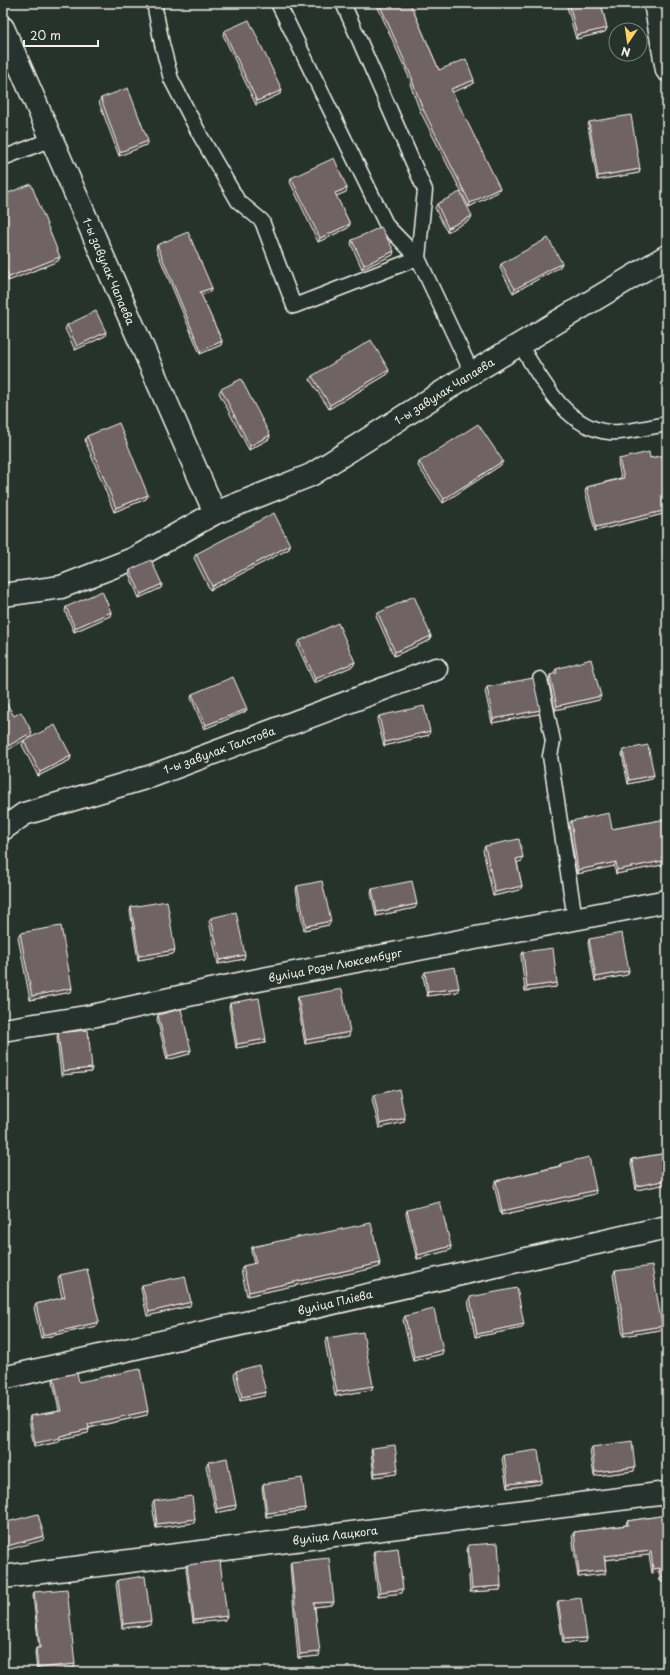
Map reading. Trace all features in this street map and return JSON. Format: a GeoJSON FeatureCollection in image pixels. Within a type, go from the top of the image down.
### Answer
{"type":"FeatureCollection","features":[{"type":"Feature","properties":{"kind":"street"},"geometry":{"type":"LineString","coordinates":[[654,3],[667,70]]}},
{"type":"Feature","properties":{"kind":"street","name":"1-ы завулак Чапаева"},"geometry":{"type":"LineString","coordinates":[[3,28],[215,513]]}},
{"type":"Feature","properties":{"kind":"street","name":"1-ы завулак Чапаева"},"geometry":{"type":"LineString","coordinates":[[3,595],[61,588],[134,559],[215,513],[311,475],[472,373],[667,256]]}},
{"type":"Feature","properties":{"kind":"street","name":"1-ы завулак Талстова"},"geometry":{"type":"LineString","coordinates":[[3,829],[24,814],[152,776],[436,669]]}},
{"type":"Feature","properties":{"kind":"street","name":"вуліца Розы Люксембург"},"geometry":{"type":"LineString","coordinates":[[3,1030],[92,1016],[248,982],[667,901]]}},
{"type":"Feature","properties":{"kind":"street","name":"вуліца Пліева"},"geometry":{"type":"LineString","coordinates":[[3,1378],[667,1227]]}},
{"type":"Feature","properties":{"kind":"street","name":"вуліца Лацкога"},"geometry":{"type":"LineString","coordinates":[[3,1577],[667,1493]]}},
{"type":"Feature","properties":{"kind":"lane"},"geometry":{"type":"LineString","coordinates":[[154,3],[171,79],[201,137],[238,201],[262,222],[294,306],[418,258]]}},
{"type":"Feature","properties":{"kind":"lane"},"geometry":{"type":"LineString","coordinates":[[278,3],[387,226],[418,258],[472,373]]}},
{"type":"Feature","properties":{"kind":"lane"},"geometry":{"type":"LineString","coordinates":[[344,3],[425,190],[418,258]]}},
{"type":"Feature","properties":{"kind":"lane"},"geometry":{"type":"LineString","coordinates":[[3,158],[52,139]]}},
{"type":"Feature","properties":{"kind":"lane"},"geometry":{"type":"LineString","coordinates":[[520,345],[559,404],[585,426],[610,433],[667,424]]}},
{"type":"Feature","properties":{"kind":"lane"},"geometry":{"type":"LineString","coordinates":[[540,679],[553,741],[550,756],[574,919]]}},
{"type":"Feature","properties":{"kind":"building"},"geometry":{"type":"Polygon","coordinates":[[[379,3],[410,3],[439,70],[466,59],[474,80],[451,89],[500,188],[470,203],[422,107],[413,80],[379,3]]]}},
{"type":"Feature","properties":{"kind":"building"},"geometry":{"type":"Polygon","coordinates":[[[569,3],[601,3],[607,28],[577,35],[569,3]]]}},
{"type":"Feature","properties":{"kind":"building"},"geometry":{"type":"Polygon","coordinates":[[[249,20],[282,90],[257,101],[224,31],[249,20]]]}},
{"type":"Feature","properties":{"kind":"building"},"geometry":{"type":"Polygon","coordinates":[[[128,88],[148,141],[120,152],[101,98],[128,88]]]}},
{"type":"Feature","properties":{"kind":"building"},"geometry":{"type":"Polygon","coordinates":[[[631,115],[640,169],[598,176],[589,122],[631,115]]]}},
{"type":"Feature","properties":{"kind":"building"},"geometry":{"type":"Polygon","coordinates":[[[334,158],[347,188],[335,193],[350,224],[320,238],[291,178],[334,158]]]}},
{"type":"Feature","properties":{"kind":"building"},"geometry":{"type":"Polygon","coordinates":[[[31,184],[60,257],[9,277],[3,262],[3,195],[31,184]]]}},
{"type":"Feature","properties":{"kind":"building"},"geometry":{"type":"Polygon","coordinates":[[[460,192],[472,216],[448,228],[437,204],[460,192]]]}},
{"type":"Feature","properties":{"kind":"building"},"geometry":{"type":"Polygon","coordinates":[[[381,227],[394,251],[364,265],[352,240],[381,227]]]}},
{"type":"Feature","properties":{"kind":"building"},"geometry":{"type":"Polygon","coordinates":[[[188,232],[212,288],[200,292],[222,341],[201,351],[157,245],[188,232]]]}},
{"type":"Feature","properties":{"kind":"building"},"geometry":{"type":"Polygon","coordinates":[[[548,238],[562,263],[515,289],[501,264],[548,238]]]}},
{"type":"Feature","properties":{"kind":"building"},"geometry":{"type":"Polygon","coordinates":[[[96,311],[106,332],[77,346],[67,325],[96,311]]]}},
{"type":"Feature","properties":{"kind":"building"},"geometry":{"type":"Polygon","coordinates":[[[371,340],[389,370],[330,405],[312,376],[371,340]]]}},
{"type":"Feature","properties":{"kind":"building"},"geometry":{"type":"Polygon","coordinates":[[[241,379],[270,435],[250,446],[221,389],[241,379]]]}},
{"type":"Feature","properties":{"kind":"building"},"geometry":{"type":"Polygon","coordinates":[[[119,423],[148,495],[116,508],[87,436],[119,423]]]}},
{"type":"Feature","properties":{"kind":"building"},"geometry":{"type":"Polygon","coordinates":[[[478,424],[503,461],[444,499],[419,462],[478,424]]]}},
{"type":"Feature","properties":{"kind":"building"},"geometry":{"type":"Polygon","coordinates":[[[649,452],[650,458],[667,455],[667,510],[596,527],[587,487],[624,478],[619,459],[649,452]]]}},
{"type":"Feature","properties":{"kind":"building"},"geometry":{"type":"Polygon","coordinates":[[[274,513],[290,545],[212,586],[196,554],[274,513]]]}},
{"type":"Feature","properties":{"kind":"building"},"geometry":{"type":"Polygon","coordinates":[[[151,560],[162,584],[141,594],[130,570],[151,560]]]}},
{"type":"Feature","properties":{"kind":"building"},"geometry":{"type":"Polygon","coordinates":[[[102,591],[111,612],[75,628],[66,607],[102,591]]]}},
{"type":"Feature","properties":{"kind":"building"},"geometry":{"type":"Polygon","coordinates":[[[414,596],[431,636],[395,652],[378,613],[414,596]]]}},
{"type":"Feature","properties":{"kind":"building"},"geometry":{"type":"Polygon","coordinates":[[[338,623],[355,662],[315,679],[299,641],[338,623]]]}},
{"type":"Feature","properties":{"kind":"building"},"geometry":{"type":"Polygon","coordinates":[[[591,659],[601,696],[557,706],[550,675],[557,673],[556,669],[591,659]]]}},
{"type":"Feature","properties":{"kind":"building"},"geometry":{"type":"Polygon","coordinates":[[[233,677],[247,709],[206,725],[192,694],[233,677]]]}},
{"type":"Feature","properties":{"kind":"building"},"geometry":{"type":"Polygon","coordinates":[[[533,678],[540,710],[493,719],[487,687],[533,678]]]}},
{"type":"Feature","properties":{"kind":"building"},"geometry":{"type":"Polygon","coordinates":[[[3,697],[14,716],[21,712],[32,732],[3,749],[3,697]]]}},
{"type":"Feature","properties":{"kind":"building"},"geometry":{"type":"Polygon","coordinates":[[[424,706],[430,731],[385,742],[379,716],[424,706]]]}},
{"type":"Feature","properties":{"kind":"building"},"geometry":{"type":"Polygon","coordinates":[[[55,725],[71,756],[40,772],[24,741],[55,725]]]}},
{"type":"Feature","properties":{"kind":"building"},"geometry":{"type":"Polygon","coordinates":[[[648,745],[654,775],[629,780],[623,750],[648,745]]]}},
{"type":"Feature","properties":{"kind":"building"},"geometry":{"type":"Polygon","coordinates":[[[609,813],[612,829],[667,819],[667,860],[617,870],[616,862],[578,870],[571,821],[609,813]]]}},
{"type":"Feature","properties":{"kind":"building"},"geometry":{"type":"Polygon","coordinates":[[[519,839],[523,857],[516,859],[522,886],[495,892],[485,846],[519,839]]]}},
{"type":"Feature","properties":{"kind":"building"},"geometry":{"type":"Polygon","coordinates":[[[322,881],[331,921],[306,926],[297,886],[322,881]]]}},
{"type":"Feature","properties":{"kind":"building"},"geometry":{"type":"Polygon","coordinates":[[[412,881],[417,904],[377,912],[372,889],[412,881]]]}},
{"type":"Feature","properties":{"kind":"building"},"geometry":{"type":"Polygon","coordinates":[[[167,901],[175,950],[139,956],[131,907],[167,901]]]}},
{"type":"Feature","properties":{"kind":"building"},"geometry":{"type":"Polygon","coordinates":[[[236,912],[245,955],[220,960],[211,918],[236,912]]]}},
{"type":"Feature","properties":{"kind":"building"},"geometry":{"type":"Polygon","coordinates":[[[61,926],[72,988],[32,996],[20,933],[61,926]]]}},
{"type":"Feature","properties":{"kind":"building"},"geometry":{"type":"Polygon","coordinates":[[[622,933],[629,971],[596,977],[589,939],[622,933]]]}},
{"type":"Feature","properties":{"kind":"building"},"geometry":{"type":"Polygon","coordinates":[[[553,948],[557,983],[527,987],[523,952],[553,948]]]}},
{"type":"Feature","properties":{"kind":"building"},"geometry":{"type":"Polygon","coordinates":[[[455,967],[459,988],[428,992],[425,972],[455,967]]]}},
{"type":"Feature","properties":{"kind":"building"},"geometry":{"type":"Polygon","coordinates":[[[342,989],[350,1032],[306,1040],[298,997],[342,989]]]}},
{"type":"Feature","properties":{"kind":"building"},"geometry":{"type":"Polygon","coordinates":[[[259,998],[266,1039],[237,1044],[230,1003],[259,998]]]}},
{"type":"Feature","properties":{"kind":"building"},"geometry":{"type":"Polygon","coordinates":[[[181,1009],[191,1050],[168,1056],[158,1015],[181,1009]]]}},
{"type":"Feature","properties":{"kind":"building"},"geometry":{"type":"Polygon","coordinates":[[[88,1030],[92,1068],[63,1071],[58,1033],[88,1030]]]}},
{"type":"Feature","properties":{"kind":"building"},"geometry":{"type":"Polygon","coordinates":[[[399,1089],[405,1118],[380,1124],[374,1095],[399,1089]]]}},
{"type":"Feature","properties":{"kind":"building"},"geometry":{"type":"Polygon","coordinates":[[[667,1153],[667,1180],[637,1186],[632,1159],[667,1153]]]}},
{"type":"Feature","properties":{"kind":"building"},"geometry":{"type":"Polygon","coordinates":[[[589,1157],[596,1190],[502,1211],[496,1181],[561,1166],[560,1164],[589,1157]]]}},
{"type":"Feature","properties":{"kind":"building"},"geometry":{"type":"Polygon","coordinates":[[[440,1202],[451,1246],[418,1255],[407,1210],[440,1202]]]}},
{"type":"Feature","properties":{"kind":"building"},"geometry":{"type":"Polygon","coordinates":[[[371,1223],[380,1263],[249,1292],[243,1266],[256,1263],[252,1247],[371,1223]]]}},
{"type":"Feature","properties":{"kind":"building"},"geometry":{"type":"Polygon","coordinates":[[[652,1266],[662,1326],[625,1332],[615,1271],[652,1266]]]}},
{"type":"Feature","properties":{"kind":"building"},"geometry":{"type":"Polygon","coordinates":[[[87,1269],[99,1322],[43,1335],[36,1304],[65,1297],[60,1275],[87,1269]]]}},
{"type":"Feature","properties":{"kind":"building"},"geometry":{"type":"Polygon","coordinates":[[[185,1276],[191,1302],[149,1312],[142,1285],[185,1276]]]}},
{"type":"Feature","properties":{"kind":"building"},"geometry":{"type":"Polygon","coordinates":[[[517,1288],[524,1324],[477,1334],[470,1297],[517,1288]]]}},
{"type":"Feature","properties":{"kind":"building"},"geometry":{"type":"Polygon","coordinates":[[[434,1309],[443,1350],[414,1357],[405,1316],[434,1309]]]}},
{"type":"Feature","properties":{"kind":"building"},"geometry":{"type":"Polygon","coordinates":[[[363,1332],[373,1386],[337,1392],[327,1338],[363,1332]]]}},
{"type":"Feature","properties":{"kind":"building"},"geometry":{"type":"Polygon","coordinates":[[[259,1365],[266,1392],[242,1397],[236,1371],[259,1365]]]}},
{"type":"Feature","properties":{"kind":"building"},"geometry":{"type":"Polygon","coordinates":[[[140,1369],[148,1411],[88,1424],[89,1429],[60,1436],[60,1438],[35,1443],[30,1416],[61,1411],[54,1378],[77,1373],[79,1382],[140,1369]]]}},
{"type":"Feature","properties":{"kind":"building"},"geometry":{"type":"Polygon","coordinates":[[[632,1441],[635,1467],[595,1472],[592,1447],[632,1441]]]}},
{"type":"Feature","properties":{"kind":"building"},"geometry":{"type":"Polygon","coordinates":[[[395,1445],[398,1470],[375,1473],[372,1448],[395,1445]]]}},
{"type":"Feature","properties":{"kind":"building"},"geometry":{"type":"Polygon","coordinates":[[[538,1450],[542,1480],[508,1484],[504,1455],[538,1450]]]}},
{"type":"Feature","properties":{"kind":"building"},"geometry":{"type":"Polygon","coordinates":[[[227,1458],[236,1505],[217,1509],[208,1462],[227,1458]]]}},
{"type":"Feature","properties":{"kind":"building"},"geometry":{"type":"Polygon","coordinates":[[[302,1478],[306,1508],[267,1513],[263,1484],[302,1478]]]}},
{"type":"Feature","properties":{"kind":"building"},"geometry":{"type":"Polygon","coordinates":[[[192,1496],[195,1519],[157,1524],[154,1501],[192,1496]]]}},
{"type":"Feature","properties":{"kind":"building"},"geometry":{"type":"Polygon","coordinates":[[[38,1514],[44,1536],[3,1547],[3,1523],[38,1514]]]}},
{"type":"Feature","properties":{"kind":"building"},"geometry":{"type":"Polygon","coordinates":[[[667,1515],[667,1577],[661,1577],[660,1568],[653,1569],[651,1551],[604,1556],[606,1570],[579,1573],[574,1532],[628,1525],[627,1521],[667,1515]]]}},
{"type":"Feature","properties":{"kind":"building"},"geometry":{"type":"Polygon","coordinates":[[[498,1543],[501,1586],[472,1588],[468,1545],[498,1543]]]}},
{"type":"Feature","properties":{"kind":"building"},"geometry":{"type":"Polygon","coordinates":[[[398,1548],[403,1589],[380,1592],[374,1551],[398,1548]]]}},
{"type":"Feature","properties":{"kind":"building"},"geometry":{"type":"Polygon","coordinates":[[[329,1558],[334,1602],[314,1603],[320,1652],[300,1654],[291,1562],[329,1558]]]}},
{"type":"Feature","properties":{"kind":"building"},"geometry":{"type":"Polygon","coordinates":[[[220,1561],[227,1616],[194,1620],[187,1565],[220,1561]]]}},
{"type":"Feature","properties":{"kind":"building"},"geometry":{"type":"Polygon","coordinates":[[[145,1576],[151,1621],[123,1624],[118,1580],[145,1576]]]}},
{"type":"Feature","properties":{"kind":"building"},"geometry":{"type":"Polygon","coordinates":[[[67,1589],[75,1664],[38,1668],[36,1648],[40,1648],[34,1592],[67,1589]]]}},
{"type":"Feature","properties":{"kind":"building"},"geometry":{"type":"Polygon","coordinates":[[[581,1598],[587,1638],[564,1639],[558,1601],[581,1598]]]}},
{"type":"Feature","properties":{"kind":"building"},"geometry":{"type":"Polygon","coordinates":[[[4,1656],[6,1672],[3,1672],[4,1656]]]}}]}
